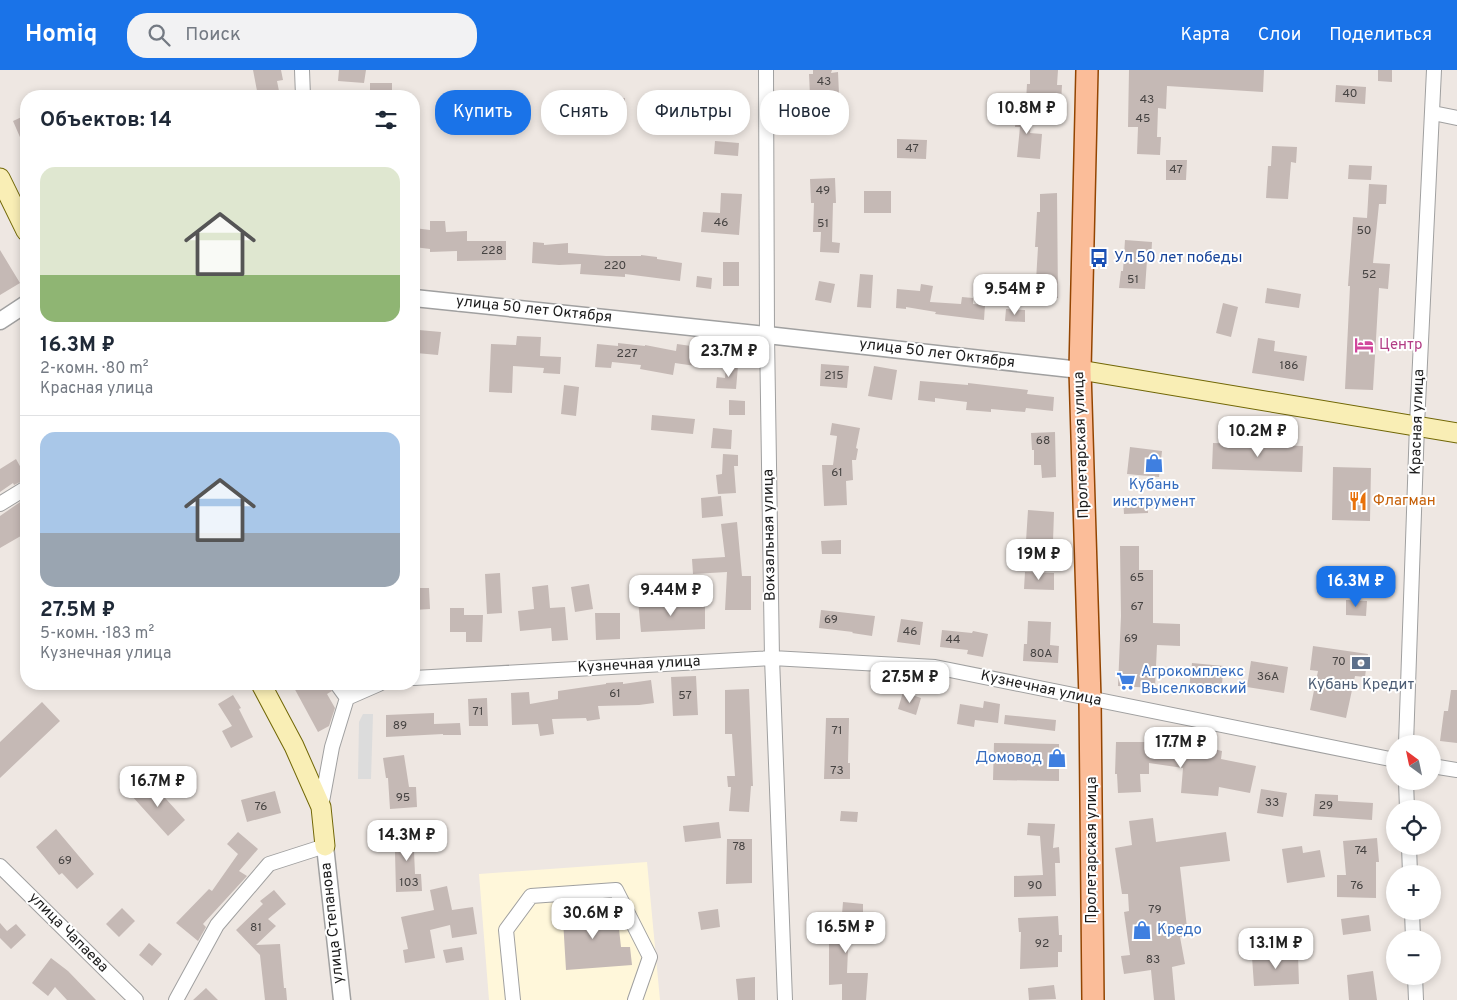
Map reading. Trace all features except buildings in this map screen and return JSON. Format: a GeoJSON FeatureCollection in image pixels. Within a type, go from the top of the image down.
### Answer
{"type":"FeatureCollection","features":[{"type":"Feature","properties":{"kind":"main road","name":"Пролетарская улица"},"geometry":{"type":"LineString","coordinates":[[1087,70],[1080,370],[1090,699],[1093,1000]]}},
{"type":"Feature","properties":{"kind":"main road"},"geometry":{"type":"LineString","coordinates":[[0,178],[20,220]]}},
{"type":"Feature","properties":{"kind":"main road","name":"улица 50 лет Октября"},"geometry":{"type":"LineString","coordinates":[[1080,370],[1457,433]]}},
{"type":"Feature","properties":{"kind":"main road"},"geometry":{"type":"LineString","coordinates":[[264,690],[294,746],[321,808],[325,846]]}},
{"type":"Feature","properties":{"kind":"street"},"geometry":{"type":"LineString","coordinates":[[302,70],[303,90]]}},
{"type":"Feature","properties":{"kind":"street","name":"Вокзальная улица"},"geometry":{"type":"LineString","coordinates":[[766,70],[767,334],[772,658],[785,1000]]}},
{"type":"Feature","properties":{"kind":"street","name":"Красная улица"},"geometry":{"type":"LineString","coordinates":[[1406,735],[1417,425],[1434,70]]}},
{"type":"Feature","properties":{"kind":"street"},"geometry":{"type":"LineString","coordinates":[[1433,112],[1457,118]]}},
{"type":"Feature","properties":{"kind":"street","name":"улица 50 лет Октября"},"geometry":{"type":"LineString","coordinates":[[420,299],[767,334],[1080,370]]}},
{"type":"Feature","properties":{"kind":"street"},"geometry":{"type":"LineString","coordinates":[[0,321],[20,308]]}},
{"type":"Feature","properties":{"kind":"street"},"geometry":{"type":"LineString","coordinates":[[0,504],[20,492]]}},
{"type":"Feature","properties":{"kind":"street","name":"Кузнечная улица"},"geometry":{"type":"LineString","coordinates":[[420,678],[772,658],[935,668],[1386,758]]}},
{"type":"Feature","properties":{"kind":"street"},"geometry":{"type":"LineString","coordinates":[[340,690],[347,698]]}},
{"type":"Feature","properties":{"kind":"street"},"geometry":{"type":"LineString","coordinates":[[321,808],[332,747],[347,698],[365,690]]}},
{"type":"Feature","properties":{"kind":"street"},"geometry":{"type":"LineString","coordinates":[[1441,767],[1457,770]]}},
{"type":"Feature","properties":{"kind":"street"},"geometry":{"type":"LineString","coordinates":[[176,1000],[217,925],[269,864],[325,846]]}},
{"type":"Feature","properties":{"kind":"street","name":"улица Степанова"},"geometry":{"type":"LineString","coordinates":[[325,846],[342,1000]]}},
{"type":"Feature","properties":{"kind":"street","name":"улица Чапаева"},"geometry":{"type":"LineString","coordinates":[[0,866],[136,1000]]}},
{"type":"Feature","properties":{"kind":"street"},"geometry":{"type":"LineString","coordinates":[[513,1000],[506,930],[531,896],[616,890],[650,957],[635,1000]]}},
{"type":"Feature","properties":{"kind":"street"},"geometry":{"type":"LineString","coordinates":[[1415,985],[1416,1000]]}},
{"type":"Feature","properties":{"kind":"shaded area"},"geometry":{"type":"Polygon","coordinates":[[[363,714],[373,714],[371,779],[358,779],[359,722],[363,714]]]}},
{"type":"Feature","properties":{"kind":"shaded area"},"geometry":{"type":"Polygon","coordinates":[[[647,862],[660,1000],[489,1000],[479,874],[647,862]]]}},
{"type":"Feature","properties":{"kind":"place","name":"Ул 50 лет победы"},"geometry":{"type":"Point","coordinates":[1099,258]}},
{"type":"Feature","properties":{"kind":"place","name":"Центр"},"geometry":{"type":"Point","coordinates":[1364,345]}},
{"type":"Feature","properties":{"kind":"place","name":"Кубань инструмент"},"geometry":{"type":"Point","coordinates":[1154,463]}},
{"type":"Feature","properties":{"kind":"place","name":"Флагман"},"geometry":{"type":"Point","coordinates":[1358,501]}},
{"type":"Feature","properties":{"kind":"place","name":"Кубань Кредит"},"geometry":{"type":"Point","coordinates":[1361,663]}},
{"type":"Feature","properties":{"kind":"place","name":"Агрокомплекс Выселковский"},"geometry":{"type":"Point","coordinates":[1126,681]}},
{"type":"Feature","properties":{"kind":"place","name":"Домовод"},"geometry":{"type":"Point","coordinates":[1057,758]}},
{"type":"Feature","properties":{"kind":"place","name":"Кредо"},"geometry":{"type":"Point","coordinates":[1142,930]}}]}
